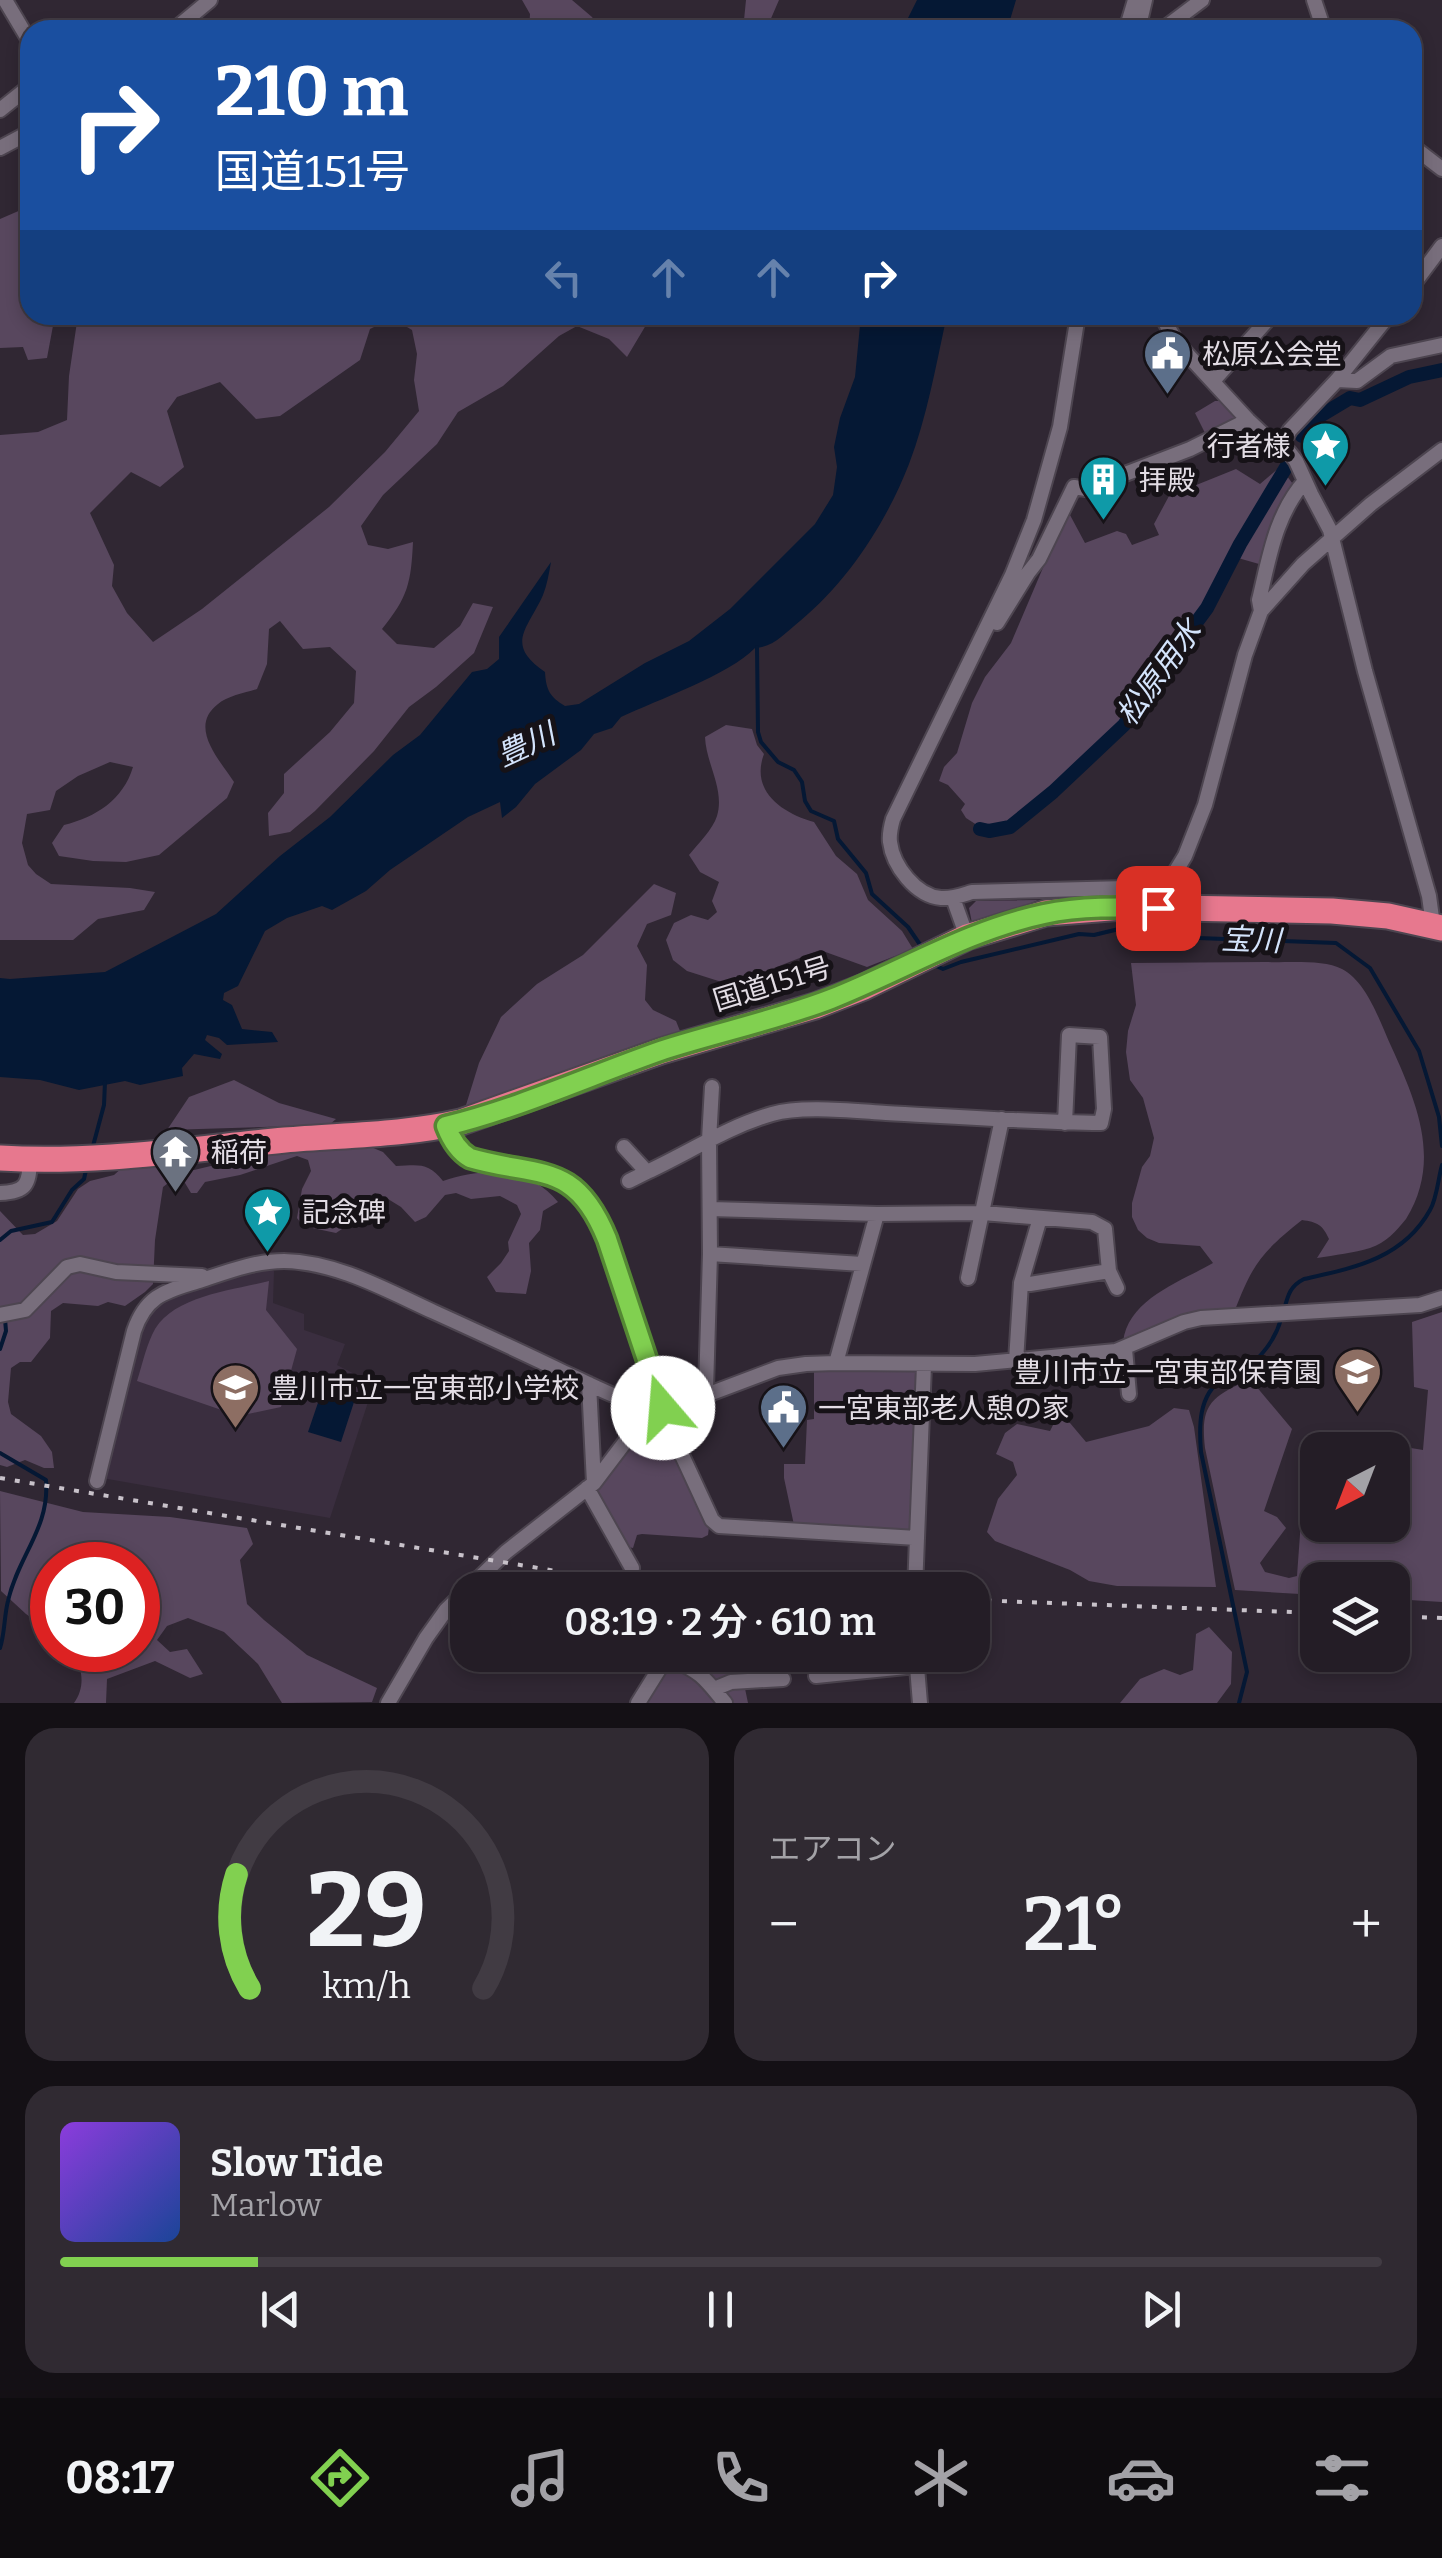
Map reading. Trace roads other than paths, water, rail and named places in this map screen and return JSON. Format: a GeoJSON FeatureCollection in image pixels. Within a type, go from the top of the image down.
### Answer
{"type":"FeatureCollection","features":[{"type":"Feature","properties":{"kind":"highway","name":"国道151号"},"geometry":{"type":"LineString","coordinates":[[0,1158],[87,1157],[446,1126],[676,1046],[815,1006],[967,938],[1046,913],[1123,907],[1332,911],[1388,916],[1438,927]]}},
{"type":"Feature","properties":{"kind":"street"},"geometry":{"type":"LineString","coordinates":[[6,0],[20,24]]}},
{"type":"Feature","properties":{"kind":"street"},"geometry":{"type":"LineString","coordinates":[[186,20],[210,0]]}},
{"type":"Feature","properties":{"kind":"street"},"geometry":{"type":"LineString","coordinates":[[1175,20],[1202,0]]}},
{"type":"Feature","properties":{"kind":"street"},"geometry":{"type":"LineString","coordinates":[[0,110],[20,94]]}},
{"type":"Feature","properties":{"kind":"street"},"geometry":{"type":"LineString","coordinates":[[1422,154],[1442,169]]}},
{"type":"Feature","properties":{"kind":"street"},"geometry":{"type":"LineString","coordinates":[[1422,273],[1442,246]]}},
{"type":"Feature","properties":{"kind":"street"},"geometry":{"type":"LineString","coordinates":[[1076,325],[1060,427],[1034,520],[1012,575],[890,831],[896,862],[911,882],[928,895],[953,898],[972,892],[1127,888],[1161,882],[1174,874],[1204,805],[1261,611],[1303,564],[1442,450]]}},
{"type":"Feature","properties":{"kind":"street"},"geometry":{"type":"LineString","coordinates":[[1167,325],[1177,343],[1248,420],[1296,462],[1333,538],[1365,672],[1438,927]]}},
{"type":"Feature","properties":{"kind":"street"},"geometry":{"type":"LineString","coordinates":[[1213,382],[1263,325]]}},
{"type":"Feature","properties":{"kind":"street"},"geometry":{"type":"LineString","coordinates":[[1281,445],[1381,325]]}},
{"type":"Feature","properties":{"kind":"street"},"geometry":{"type":"LineString","coordinates":[[1337,380],[1357,381],[1391,356],[1442,345]]}},
{"type":"Feature","properties":{"kind":"street"},"geometry":{"type":"LineString","coordinates":[[982,637],[998,622],[1040,558],[1074,487],[1086,489],[1190,449],[1248,420]]}},
{"type":"Feature","properties":{"kind":"street"},"geometry":{"type":"LineString","coordinates":[[1261,611],[1259,600],[1275,534],[1305,481]]}},
{"type":"Feature","properties":{"kind":"street"},"geometry":{"type":"LineString","coordinates":[[953,898],[967,938]]}},
{"type":"Feature","properties":{"kind":"street"},"geometry":{"type":"LineString","coordinates":[[628,1181],[709,1140],[788,1111],[857,1111],[1065,1123],[1101,1123],[1104,1110],[1100,1037],[1069,1035],[1065,1123]]}},
{"type":"Feature","properties":{"kind":"street"},"geometry":{"type":"LineString","coordinates":[[709,1395],[706,1389],[712,1087]]}},
{"type":"Feature","properties":{"kind":"street"},"geometry":{"type":"LineString","coordinates":[[968,1278],[1002,1119]]}},
{"type":"Feature","properties":{"kind":"street"},"geometry":{"type":"LineString","coordinates":[[446,1126],[450,1137],[470,1158],[540,1171],[573,1186],[585,1198],[607,1239],[668,1425],[718,1526],[918,1538]]}},
{"type":"Feature","properties":{"kind":"street"},"geometry":{"type":"LineString","coordinates":[[624,1148],[646,1172]]}},
{"type":"Feature","properties":{"kind":"street"},"geometry":{"type":"LineString","coordinates":[[0,1193],[16,1193],[26,1186],[30,1160]]}},
{"type":"Feature","properties":{"kind":"street"},"geometry":{"type":"LineString","coordinates":[[710,1209],[982,1213],[1092,1222],[1105,1229],[1109,1272],[1117,1288]]}},
{"type":"Feature","properties":{"kind":"street"},"geometry":{"type":"LineString","coordinates":[[836,1363],[877,1214]]}},
{"type":"Feature","properties":{"kind":"street"},"geometry":{"type":"LineString","coordinates":[[1016,1361],[1021,1283],[1040,1218]]}},
{"type":"Feature","properties":{"kind":"street"},"geometry":{"type":"LineString","coordinates":[[710,1254],[862,1264]]}},
{"type":"Feature","properties":{"kind":"street"},"geometry":{"type":"LineString","coordinates":[[96,1481],[138,1318],[150,1301],[157,1294],[208,1278],[281,1261],[351,1274],[589,1384],[646,1407],[663,1408],[778,1368],[806,1364],[1016,1361],[1124,1349],[1201,1318],[1420,1305],[1442,1298]]}},
{"type":"Feature","properties":{"kind":"street"},"geometry":{"type":"LineString","coordinates":[[7,1315],[25,1310],[67,1267],[80,1264],[116,1272],[208,1278]]}},
{"type":"Feature","properties":{"kind":"street"},"geometry":{"type":"LineString","coordinates":[[1021,1283],[1109,1272]]}},
{"type":"Feature","properties":{"kind":"street"},"geometry":{"type":"LineString","coordinates":[[1124,1349],[1128,1394]]}},
{"type":"Feature","properties":{"kind":"street"},"geometry":{"type":"LineString","coordinates":[[916,1572],[924,1365]]}},
{"type":"Feature","properties":{"kind":"street"},"geometry":{"type":"LineString","coordinates":[[589,1384],[591,1485],[632,1568]]}},
{"type":"Feature","properties":{"kind":"street"},"geometry":{"type":"LineString","coordinates":[[388,1703],[446,1610],[506,1552],[591,1485],[644,1417],[646,1407]]}},
{"type":"Feature","properties":{"kind":"street"},"geometry":{"type":"LineString","coordinates":[[446,1610],[450,1611]]}},
{"type":"Feature","properties":{"kind":"street"},"geometry":{"type":"LineString","coordinates":[[638,1703],[657,1672]]}},
{"type":"Feature","properties":{"kind":"street"},"geometry":{"type":"LineString","coordinates":[[699,1672],[725,1703]]}},
{"type":"Feature","properties":{"kind":"street"},"geometry":{"type":"LineString","coordinates":[[816,1676],[843,1672]]}},
{"type":"Feature","properties":{"kind":"street"},"geometry":{"type":"LineString","coordinates":[[917,1672],[920,1703]]}},
{"type":"Feature","properties":{"kind":"street"},"geometry":{"type":"LineString","coordinates":[[714,1690],[731,1682],[783,1679]]}},
{"type":"Feature","properties":{"kind":"water"},"geometry":{"type":"Polygon","coordinates":[[[917,0],[1016,0],[1010,20],[907,20],[917,0]]]}},
{"type":"Feature","properties":{"kind":"water","name":"豊川"},"geometry":{"type":"Polygon","coordinates":[[[860,325],[945,325],[921,428],[900,486],[850,569],[800,621],[774,642],[755,648],[728,668],[621,717],[612,728],[594,734],[581,750],[535,784],[502,818],[500,802],[468,817],[366,891],[332,910],[322,906],[287,918],[265,931],[238,986],[224,993],[223,1000],[232,1005],[242,1029],[272,1032],[278,1042],[227,1045],[207,1035],[205,1040],[222,1054],[220,1059],[194,1054],[182,1068],[183,1076],[140,1085],[125,1081],[79,1090],[40,1080],[0,1077],[0,978],[105,972],[216,914],[420,735],[472,672],[487,669],[499,659],[499,637],[551,562],[544,591],[522,644],[525,653],[545,672],[550,692],[565,706],[579,704],[689,641],[730,609],[815,524],[833,495],[837,467],[834,447],[855,377],[860,325]]]}},
{"type":"Feature","properties":{"kind":"water"},"geometry":{"type":"Polygon","coordinates":[[[323,1388],[355,1399],[341,1442],[308,1432],[323,1388]]]}},
{"type":"Feature","properties":{"kind":"waterway","name":"松原用水"},"geometry":{"type":"LineString","coordinates":[[1302,436],[1315,419],[1350,398],[1360,400],[1409,377],[1442,370]]}},
{"type":"Feature","properties":{"kind":"waterway","name":"松原用水"},"geometry":{"type":"LineString","coordinates":[[980,829],[1010,827],[1124,725],[1207,608],[1288,464]]}},
{"type":"Feature","properties":{"kind":"waterway","name":"宝川"},"geometry":{"type":"LineString","coordinates":[[757,647],[761,742],[778,762],[794,770],[811,811],[834,821],[838,839],[866,873],[872,894],[908,927],[923,949]]}},
{"type":"Feature","properties":{"kind":"waterway","name":"宝川"},"geometry":{"type":"LineString","coordinates":[[934,965],[943,969],[1079,934],[1094,935],[1123,928],[1144,936],[1336,943],[1370,968],[1419,1051],[1439,1117],[1442,1146]]}},
{"type":"Feature","properties":{"kind":"waterway"},"geometry":{"type":"LineString","coordinates":[[93,1146],[104,1105],[105,1082]]}},
{"type":"Feature","properties":{"kind":"waterway","name":"宝川"},"geometry":{"type":"LineString","coordinates":[[1284,1310],[1290,1292],[1304,1279],[1375,1259],[1406,1240],[1432,1205],[1442,1165]]}},
{"type":"Feature","properties":{"kind":"waterway"},"geometry":{"type":"LineString","coordinates":[[0,1240],[11,1231],[52,1222],[72,1190],[84,1179],[86,1170]]}},
{"type":"Feature","properties":{"kind":"waterway"},"geometry":{"type":"LineString","coordinates":[[0,1349],[5,1319]]}},
{"type":"Feature","properties":{"kind":"waterway","name":"宝川"},"geometry":{"type":"LineString","coordinates":[[1239,1703],[1247,1672],[1201,1452],[1200,1422],[1204,1403],[1214,1386],[1256,1360],[1272,1341],[1281,1319]]}},
{"type":"Feature","properties":{"kind":"waterway"},"geometry":{"type":"LineString","coordinates":[[0,1453],[46,1480],[43,1513],[13,1585],[0,1648]]}},
{"type":"Feature","properties":{"kind":"railway"},"geometry":{"type":"LineString","coordinates":[[0,1478],[562,1572]]}},
{"type":"Feature","properties":{"kind":"railway"},"geometry":{"type":"LineString","coordinates":[[990,1601],[1300,1612]]}},
{"type":"Feature","properties":{"kind":"railway"},"geometry":{"type":"LineString","coordinates":[[1410,1617],[1442,1618]]}},
{"type":"Feature","properties":{"kind":"place","name":"松原公会堂"},"geometry":{"type":"Point","coordinates":[1167,396]}},
{"type":"Feature","properties":{"kind":"place","name":"行者様"},"geometry":{"type":"Point","coordinates":[1326,488]}},
{"type":"Feature","properties":{"kind":"place","name":"拝殿"},"geometry":{"type":"Point","coordinates":[1104,522]}},
{"type":"Feature","properties":{"kind":"place","name":"稲荷"},"geometry":{"type":"Point","coordinates":[176,1194]}},
{"type":"Feature","properties":{"kind":"place","name":"記念碑"},"geometry":{"type":"Point","coordinates":[267,1254]}},
{"type":"Feature","properties":{"kind":"place","name":"豊川市立一宮東部保育園"},"geometry":{"type":"Point","coordinates":[1357,1414]}},
{"type":"Feature","properties":{"kind":"place","name":"豊川市立一宮東部小学校"},"geometry":{"type":"Point","coordinates":[236,1430]}},
{"type":"Feature","properties":{"kind":"place","name":"一宮東部老人憩の家"},"geometry":{"type":"Point","coordinates":[783,1450]}}]}
